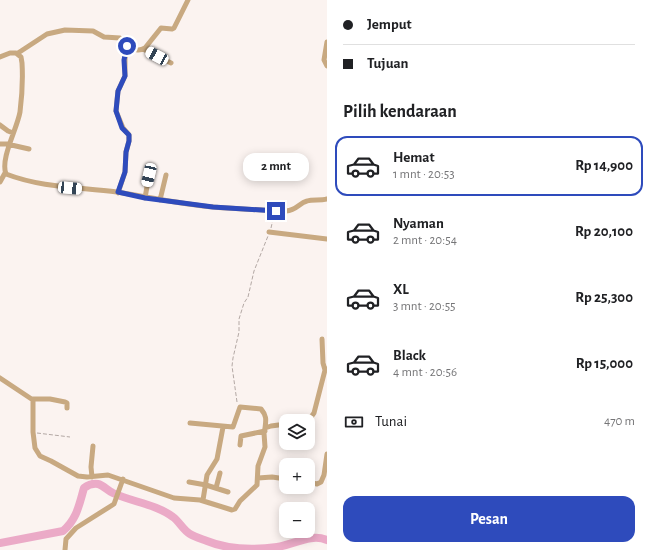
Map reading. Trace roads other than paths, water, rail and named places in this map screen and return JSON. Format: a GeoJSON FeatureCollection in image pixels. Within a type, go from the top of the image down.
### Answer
{"type":"FeatureCollection","features":[{"type":"Feature","properties":{"kind":"street"},"geometry":{"type":"LineString","coordinates":[[143,49],[161,28],[174,28],[188,0]]}},
{"type":"Feature","properties":{"kind":"street"},"geometry":{"type":"LineString","coordinates":[[0,57],[12,53],[18,53],[47,34],[65,30],[93,31],[109,38],[120,38],[126,42],[127,46],[124,60],[125,76],[118,91],[116,111],[122,128],[129,135],[129,141],[126,152],[125,172],[118,192]]}},
{"type":"Feature","properties":{"kind":"street"},"geometry":{"type":"LineString","coordinates":[[327,42],[324,60],[327,66]]}},
{"type":"Feature","properties":{"kind":"street"},"geometry":{"type":"LineString","coordinates":[[127,46],[137,50],[143,49],[171,63]]}},
{"type":"Feature","properties":{"kind":"street"},"geometry":{"type":"LineString","coordinates":[[0,182],[5,173],[4,169],[8,144],[19,115],[22,96],[22,63],[21,57],[18,53]]}},
{"type":"Feature","properties":{"kind":"street"},"geometry":{"type":"LineString","coordinates":[[0,125],[13,133]]}},
{"type":"Feature","properties":{"kind":"street"},"geometry":{"type":"LineString","coordinates":[[0,144],[8,144],[29,149]]}},
{"type":"Feature","properties":{"kind":"street"},"geometry":{"type":"LineString","coordinates":[[145,198],[152,167]]}},
{"type":"Feature","properties":{"kind":"street"},"geometry":{"type":"LineString","coordinates":[[5,173],[31,182],[51,186],[118,192],[145,198],[213,207],[290,211],[305,201],[327,199]]}},
{"type":"Feature","properties":{"kind":"street"},"geometry":{"type":"LineString","coordinates":[[160,200],[166,175]]}},
{"type":"Feature","properties":{"kind":"street"},"geometry":{"type":"LineString","coordinates":[[269,232],[327,239]]}},
{"type":"Feature","properties":{"kind":"street"},"geometry":{"type":"LineString","coordinates":[[313,414],[326,369],[323,363],[322,340]]}},
{"type":"Feature","properties":{"kind":"street"},"geometry":{"type":"LineString","coordinates":[[0,378],[32,399],[50,399],[66,402],[67,408]]}},
{"type":"Feature","properties":{"kind":"street"},"geometry":{"type":"LineString","coordinates":[[32,399],[33,432],[36,452],[40,456],[78,476],[92,477],[108,475],[174,498],[203,500],[222,505],[229,509],[235,509],[240,501],[256,488],[258,466],[265,447],[265,430],[267,421],[265,414],[261,409],[240,407],[233,427],[190,423]]}},
{"type":"Feature","properties":{"kind":"street"},"geometry":{"type":"LineString","coordinates":[[240,445],[241,436],[265,430],[271,426],[279,425]]}},
{"type":"Feature","properties":{"kind":"street"},"geometry":{"type":"LineString","coordinates":[[203,500],[209,470],[217,459],[223,427]]}},
{"type":"Feature","properties":{"kind":"street"},"geometry":{"type":"LineString","coordinates":[[92,477],[91,467],[93,446]]}},
{"type":"Feature","properties":{"kind":"street"},"geometry":{"type":"LineString","coordinates":[[315,484],[321,482],[324,475],[327,454]]}},
{"type":"Feature","properties":{"kind":"street"},"geometry":{"type":"LineString","coordinates":[[216,488],[220,473]]}},
{"type":"Feature","properties":{"kind":"street"},"geometry":{"type":"LineString","coordinates":[[258,478],[279,478]]}},
{"type":"Feature","properties":{"kind":"street"},"geometry":{"type":"LineString","coordinates":[[65,550],[66,539],[76,528],[114,504],[123,479]]}},
{"type":"Feature","properties":{"kind":"street"},"geometry":{"type":"LineString","coordinates":[[189,482],[206,485],[228,492]]}},
{"type":"Feature","properties":{"kind":"waterway"},"geometry":{"type":"LineString","coordinates":[[0,543],[63,531],[74,517],[84,488],[90,484],[100,485],[120,496],[159,509],[175,519],[190,534],[215,544],[232,548],[259,549],[283,546],[315,538],[327,540]]}}]}
